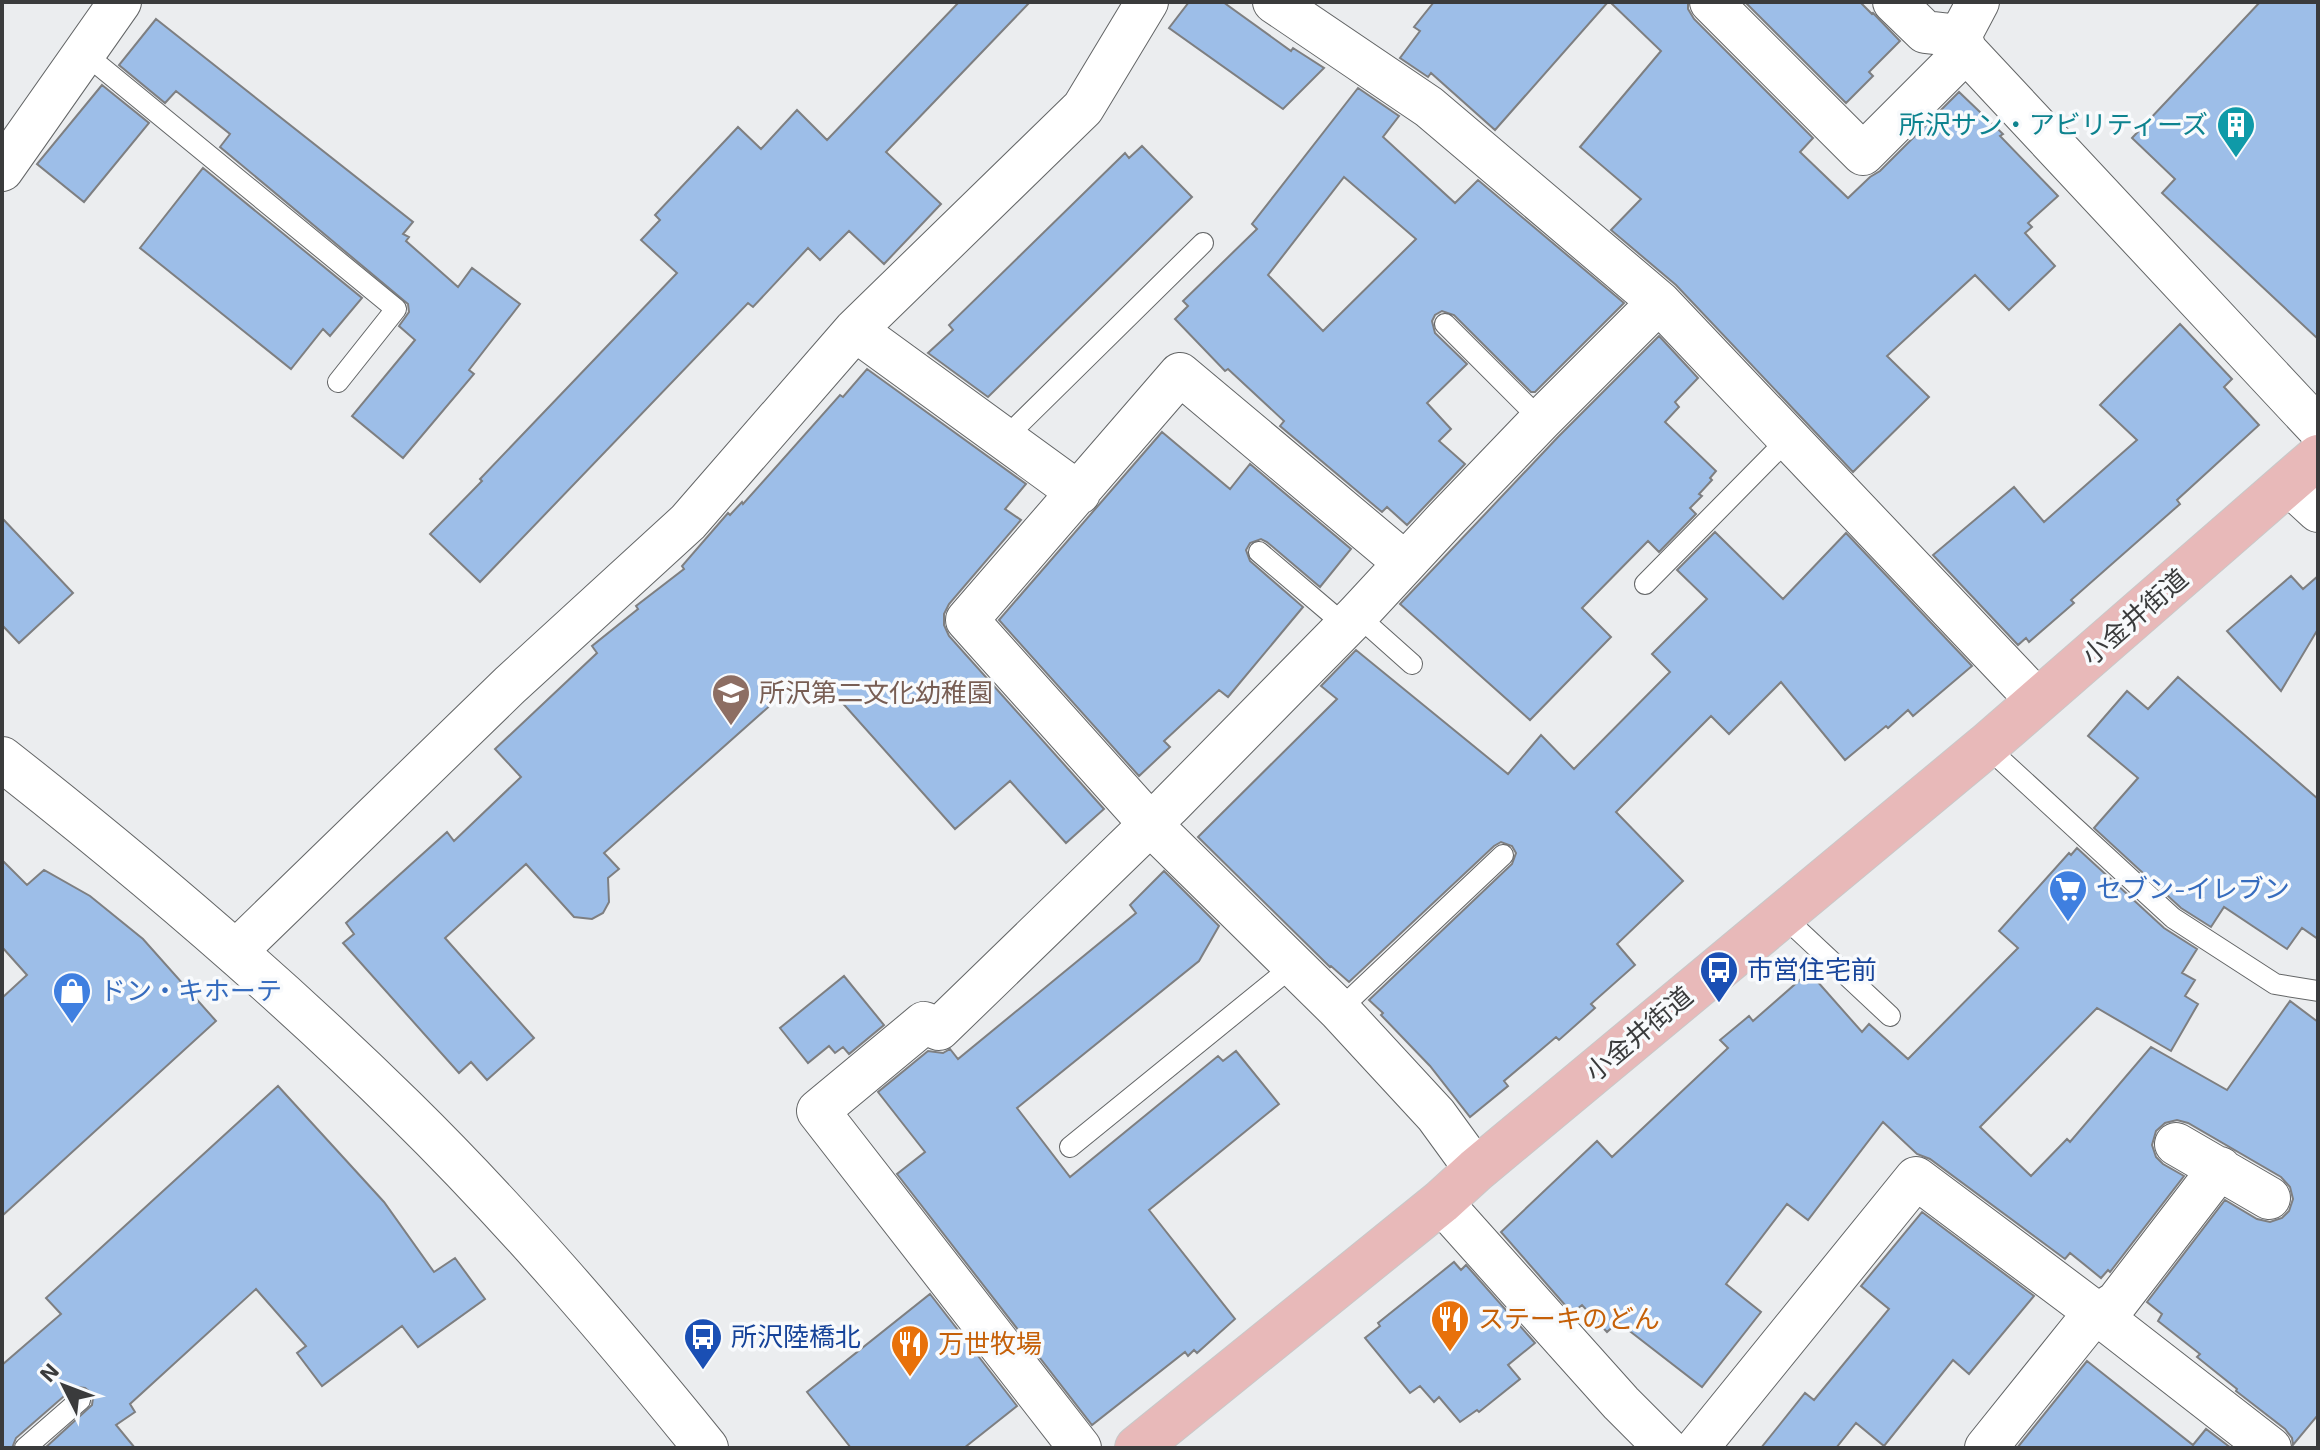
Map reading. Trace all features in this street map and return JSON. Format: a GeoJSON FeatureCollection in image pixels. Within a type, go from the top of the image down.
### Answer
{"type":"FeatureCollection","features":[{"type":"Feature","properties":{"kind":"main road","name":"小金井街道"},"geometry":{"type":"LineString","coordinates":[[1137,1448],[1441,1202],[2038,701],[2308,484]]}},
{"type":"Feature","properties":{"kind":"street"},"geometry":{"type":"LineString","coordinates":[[6,155],[120,2]]}},
{"type":"Feature","properties":{"kind":"street"},"geometry":{"type":"LineString","coordinates":[[236,951],[510,685],[688,522],[855,330],[1083,108],[1147,2]]}},
{"type":"Feature","properties":{"kind":"street"},"geometry":{"type":"LineString","coordinates":[[1274,2],[1429,107],[1659,302],[2038,701]]}},
{"type":"Feature","properties":{"kind":"street"},"geometry":{"type":"LineString","coordinates":[[1711,2],[1863,154],[1968,30]]}},
{"type":"Feature","properties":{"kind":"street"},"geometry":{"type":"LineString","coordinates":[[1894,2],[1925,32],[1968,30]]}},
{"type":"Feature","properties":{"kind":"street"},"geometry":{"type":"LineString","coordinates":[[1968,30],[2318,428]]}},
{"type":"Feature","properties":{"kind":"street"},"geometry":{"type":"LineString","coordinates":[[1080,1448],[818,1111],[924,1023],[939,1029],[1151,825],[1352,620],[1541,420],[1659,302]]}},
{"type":"Feature","properties":{"kind":"street"},"geometry":{"type":"LineString","coordinates":[[855,330],[1079,493]]}},
{"type":"Feature","properties":{"kind":"street"},"geometry":{"type":"LineString","coordinates":[[1405,563],[1180,374],[967,620],[1151,825],[1339,1010],[1436,1115],[1476,1170]]}},
{"type":"Feature","properties":{"kind":"street"},"geometry":{"type":"LineString","coordinates":[[2,759],[236,951],[405,1110],[521,1231],[633,1358],[706,1448]]}},
{"type":"Feature","properties":{"kind":"street"},"geometry":{"type":"LineString","coordinates":[[2176,1144],[2269,1198]]}},
{"type":"Feature","properties":{"kind":"street"},"geometry":{"type":"LineString","coordinates":[[1986,1448],[2088,1321],[2117,1302],[2220,1168]]}},
{"type":"Feature","properties":{"kind":"street"},"geometry":{"type":"LineString","coordinates":[[1697,1448],[1916,1178],[2270,1448]]}},
{"type":"Feature","properties":{"kind":"street"},"geometry":{"type":"LineString","coordinates":[[1441,1202],[1621,1403],[1666,1448]]}},
{"type":"Feature","properties":{"kind":"lane"},"geometry":{"type":"LineString","coordinates":[[84,53],[396,309],[338,382]]}},
{"type":"Feature","properties":{"kind":"lane"},"geometry":{"type":"LineString","coordinates":[[1005,438],[1203,243]]}},
{"type":"Feature","properties":{"kind":"lane"},"geometry":{"type":"LineString","coordinates":[[1445,324],[1541,420]]}},
{"type":"Feature","properties":{"kind":"lane"},"geometry":{"type":"LineString","coordinates":[[1645,584],[1789,438]]}},
{"type":"Feature","properties":{"kind":"lane"},"geometry":{"type":"LineString","coordinates":[[1259,552],[1412,664]]}},
{"type":"Feature","properties":{"kind":"lane"},"geometry":{"type":"LineString","coordinates":[[1986,746],[2173,918],[2275,984],[2318,991]]}},
{"type":"Feature","properties":{"kind":"lane"},"geometry":{"type":"LineString","coordinates":[[1339,1010],[1503,855]]}},
{"type":"Feature","properties":{"kind":"lane"},"geometry":{"type":"LineString","coordinates":[[1782,915],[1890,1016]]}},
{"type":"Feature","properties":{"kind":"lane"},"geometry":{"type":"LineString","coordinates":[[1070,1147],[1294,965]]}},
{"type":"Feature","properties":{"kind":"lane"},"geometry":{"type":"LineString","coordinates":[[25,1448],[80,1400]]}},
{"type":"Feature","properties":{"kind":"building"},"geometry":{"type":"Polygon","coordinates":[[[959,2],[1030,2],[886,152],[941,204],[884,264],[849,231],[820,260],[808,248],[753,307],[748,303],[480,582],[430,534],[677,273],[641,240],[660,220],[655,215],[738,127],[761,149],[797,110],[827,140],[959,2]]]}},
{"type":"Feature","properties":{"kind":"building"},"geometry":{"type":"Polygon","coordinates":[[[1189,2],[1223,2],[1291,51],[1293,48],[1324,68],[1283,109],[1169,28],[1189,2]]]}},
{"type":"Feature","properties":{"kind":"building"},"geometry":{"type":"Polygon","coordinates":[[[1434,2],[1608,2],[1495,130],[1431,73],[1428,77],[1400,58],[1420,31],[1414,27],[1434,2]]]}},
{"type":"Feature","properties":{"kind":"building"},"geometry":{"type":"Polygon","coordinates":[[[1610,2],[1688,2],[1694,19],[1813,138],[1800,152],[1848,198],[1880,171],[1959,92],[2003,134],[2000,136],[2058,196],[2028,223],[2032,227],[2025,233],[2055,266],[2009,310],[1975,275],[1887,356],[1929,397],[1853,472],[1676,285],[1611,230],[1641,199],[1580,147],[1661,51],[1610,2]]]}},
{"type":"Feature","properties":{"kind":"building"},"geometry":{"type":"Polygon","coordinates":[[[1745,2],[1860,2],[1900,41],[1869,72],[1873,76],[1846,103],[1745,2]]]}},
{"type":"Feature","properties":{"kind":"building","name":"所沢サン・アビリティーズ"},"geometry":{"type":"Polygon","coordinates":[[[2260,2],[2318,2],[2318,339],[2162,193],[2175,179],[2132,138],[2260,2]]]}},
{"type":"Feature","properties":{"kind":"building"},"geometry":{"type":"Polygon","coordinates":[[[156,19],[413,222],[403,234],[409,237],[406,241],[458,287],[472,268],[520,304],[469,370],[474,374],[403,458],[352,416],[415,340],[399,326],[409,312],[408,304],[220,147],[230,134],[176,91],[165,103],[119,65],[156,19]]]}},
{"type":"Feature","properties":{"kind":"building"},"geometry":{"type":"Polygon","coordinates":[[[102,85],[149,123],[84,202],[37,164],[102,85]]]}},
{"type":"Feature","properties":{"kind":"building"},"geometry":{"type":"Polygon","coordinates":[[[1358,88],[1399,116],[1383,137],[1455,203],[1478,180],[1624,303],[1535,392],[1531,392],[1454,315],[1442,311],[1435,315],[1432,321],[1435,333],[1467,364],[1427,403],[1451,429],[1439,441],[1465,464],[1407,525],[1387,507],[1382,512],[1280,426],[1284,421],[1228,369],[1225,371],[1175,319],[1188,306],[1183,301],[1257,229],[1252,224],[1358,88]],[[1344,177],[1268,275],[1323,331],[1416,239],[1344,177]]]}},
{"type":"Feature","properties":{"kind":"building"},"geometry":{"type":"Polygon","coordinates":[[[1142,146],[1192,197],[988,397],[928,353],[953,330],[949,325],[1125,153],[1129,158],[1142,146]]]}},
{"type":"Feature","properties":{"kind":"building"},"geometry":{"type":"Polygon","coordinates":[[[203,168],[362,298],[330,336],[323,329],[291,369],[140,248],[203,168]]]}},
{"type":"Feature","properties":{"kind":"building"},"geometry":{"type":"Polygon","coordinates":[[[2180,324],[2232,379],[2224,387],[2259,425],[2177,500],[2180,504],[2071,600],[2074,603],[2029,642],[2026,638],[2018,645],[1933,555],[2014,487],[2044,522],[2137,440],[2100,405],[2180,324]]]}},
{"type":"Feature","properties":{"kind":"building"},"geometry":{"type":"Polygon","coordinates":[[[1659,336],[1698,378],[1675,402],[1679,407],[1665,422],[1716,471],[1699,494],[1702,496],[1690,508],[1696,514],[1659,552],[1648,541],[1582,608],[1611,637],[1530,720],[1400,604],[1558,437],[1659,336]]]}},
{"type":"Feature","properties":{"kind":"building"},"geometry":{"type":"Polygon","coordinates":[[[867,369],[1026,484],[1005,509],[1021,520],[949,604],[944,614],[944,625],[949,636],[1104,809],[1066,843],[1010,781],[955,829],[822,680],[810,690],[800,679],[604,853],[619,869],[608,878],[609,902],[603,913],[592,919],[574,917],[526,864],[445,938],[534,1038],[487,1080],[471,1062],[459,1073],[343,943],[354,934],[346,923],[447,832],[454,841],[521,777],[495,749],[597,653],[592,646],[638,609],[636,606],[684,569],[682,566],[728,513],[730,515],[743,504],[867,369]]]}},
{"type":"Feature","properties":{"kind":"building"},"geometry":{"type":"Polygon","coordinates":[[[1162,432],[1230,489],[1250,464],[1351,549],[1320,587],[1267,542],[1261,539],[1250,543],[1246,550],[1250,561],[1303,607],[1228,697],[1219,690],[1164,741],[1170,747],[1139,776],[999,620],[1162,432]]]}},
{"type":"Feature","properties":{"kind":"building"},"geometry":{"type":"Polygon","coordinates":[[[2,518],[73,593],[19,643],[2,625],[2,518]]]}},
{"type":"Feature","properties":{"kind":"building"},"geometry":{"type":"Polygon","coordinates":[[[1715,532],[1783,599],[1846,533],[1972,666],[1913,716],[1908,710],[1845,760],[1781,682],[1729,734],[1711,716],[1616,812],[1683,881],[1617,944],[1635,965],[1591,1004],[1595,1008],[1559,1040],[1556,1037],[1504,1081],[1508,1086],[1470,1117],[1430,1066],[1369,1000],[1512,864],[1516,853],[1512,846],[1501,842],[1494,846],[1349,982],[1198,837],[1337,699],[1321,686],[1356,650],[1508,774],[1541,735],[1574,769],[1670,672],[1652,654],[1707,599],[1677,570],[1715,532]]]}},
{"type":"Feature","properties":{"kind":"building"},"geometry":{"type":"Polygon","coordinates":[[[2291,576],[2303,589],[2318,576],[2318,629],[2281,691],[2227,631],[2291,576]]]}},
{"type":"Feature","properties":{"kind":"building"},"geometry":{"type":"Polygon","coordinates":[[[2178,677],[2318,799],[2318,939],[2302,928],[2287,949],[2224,907],[2211,927],[2181,908],[2094,828],[2138,778],[2088,736],[2127,691],[2148,709],[2178,677]]]}},
{"type":"Feature","properties":{"kind":"building"},"geometry":{"type":"Polygon","coordinates":[[[2077,848],[2164,928],[2197,949],[2182,973],[2195,980],[2185,996],[2198,1004],[2171,1051],[2097,1008],[1980,1127],[2031,1176],[2067,1139],[2070,1142],[2151,1047],[2227,1090],[2290,1001],[2318,1022],[2318,1415],[2293,1445],[2285,1429],[2236,1391],[2197,1357],[2200,1354],[2158,1321],[2162,1314],[2147,1302],[2225,1200],[2257,1219],[2270,1222],[2282,1218],[2289,1211],[2293,1199],[2290,1187],[2281,1177],[2188,1123],[2177,1120],[2165,1123],[2156,1131],[2152,1145],[2156,1157],[2163,1164],[2184,1176],[2110,1272],[2108,1270],[2101,1278],[2070,1253],[2065,1259],[1930,1159],[1917,1154],[1883,1122],[1808,1220],[1787,1204],[1726,1284],[1761,1312],[1702,1387],[1618,1322],[1607,1332],[1582,1305],[1572,1313],[1501,1232],[1597,1141],[1612,1157],[1728,1048],[1720,1040],[1749,1016],[1753,1021],[1809,972],[1862,1032],[1869,1024],[1908,1059],[2018,948],[1999,931],[2069,853],[2071,855],[2077,848]]]}},
{"type":"Feature","properties":{"kind":"building"},"geometry":{"type":"Polygon","coordinates":[[[2,860],[27,885],[44,870],[90,896],[143,939],[216,1021],[2,1216],[2,998],[27,975],[2,947],[2,860]]]}},
{"type":"Feature","properties":{"kind":"building"},"geometry":{"type":"Polygon","coordinates":[[[1164,871],[1219,926],[1199,961],[1017,1108],[1070,1177],[1218,1056],[1223,1061],[1236,1051],[1279,1104],[1149,1210],[1235,1319],[1197,1353],[1194,1350],[1188,1356],[1185,1352],[1092,1425],[897,1174],[925,1152],[878,1092],[928,1051],[943,1053],[950,1049],[958,1059],[1136,913],[1130,905],[1164,871]]]}},
{"type":"Feature","properties":{"kind":"building"},"geometry":{"type":"Polygon","coordinates":[[[844,976],[884,1025],[849,1054],[843,1047],[835,1053],[829,1046],[808,1063],[780,1028],[844,976]]]}},
{"type":"Feature","properties":{"kind":"building"},"geometry":{"type":"Polygon","coordinates":[[[278,1086],[384,1202],[434,1272],[455,1258],[485,1299],[418,1347],[402,1326],[322,1386],[297,1353],[306,1346],[256,1289],[130,1404],[135,1412],[116,1425],[135,1448],[45,1448],[92,1405],[90,1392],[78,1387],[16,1438],[12,1448],[2,1448],[2,1365],[61,1314],[46,1298],[278,1086]]]}},
{"type":"Feature","properties":{"kind":"building"},"geometry":{"type":"Polygon","coordinates":[[[1922,1212],[2034,1296],[1969,1374],[1953,1360],[1884,1446],[1856,1423],[1836,1448],[1761,1448],[1805,1393],[1814,1400],[1889,1309],[1861,1286],[1922,1212]]]}},
{"type":"Feature","properties":{"kind":"building","name":"ステーキのどん"},"geometry":{"type":"Polygon","coordinates":[[[1454,1262],[1461,1270],[1466,1265],[1535,1343],[1508,1365],[1520,1379],[1479,1412],[1477,1410],[1460,1422],[1439,1397],[1434,1402],[1420,1386],[1410,1393],[1365,1338],[1380,1326],[1378,1323],[1454,1262]]]}},
{"type":"Feature","properties":{"kind":"building","name":"万世牧場"},"geometry":{"type":"Polygon","coordinates":[[[930,1294],[1017,1406],[964,1448],[851,1448],[807,1392],[930,1294]]]}},
{"type":"Feature","properties":{"kind":"building"},"geometry":{"type":"Polygon","coordinates":[[[2087,1361],[2193,1445],[2206,1429],[2231,1448],[2017,1448],[2087,1361]]]}},
{"type":"Feature","properties":{"kind":"place","name":"所沢サン・アビリティーズ"},"geometry":{"type":"Point","coordinates":[2236,159]}},
{"type":"Feature","properties":{"kind":"place","name":"所沢第二文化幼稚園"},"geometry":{"type":"Point","coordinates":[731,727]}},
{"type":"Feature","properties":{"kind":"place","name":"セブン-イレブン"},"geometry":{"type":"Point","coordinates":[2068,923]}},
{"type":"Feature","properties":{"kind":"place","name":"市営住宅前"},"geometry":{"type":"Point","coordinates":[1719,1004]}},
{"type":"Feature","properties":{"kind":"place","name":"ドン・キホーテ"},"geometry":{"type":"Point","coordinates":[72,1025]}},
{"type":"Feature","properties":{"kind":"place","name":"ステーキのどん"},"geometry":{"type":"Point","coordinates":[1450,1353]}},
{"type":"Feature","properties":{"kind":"place","name":"所沢陸橋北"},"geometry":{"type":"Point","coordinates":[703,1371]}},
{"type":"Feature","properties":{"kind":"place","name":"万世牧場"},"geometry":{"type":"Point","coordinates":[910,1378]}}]}
